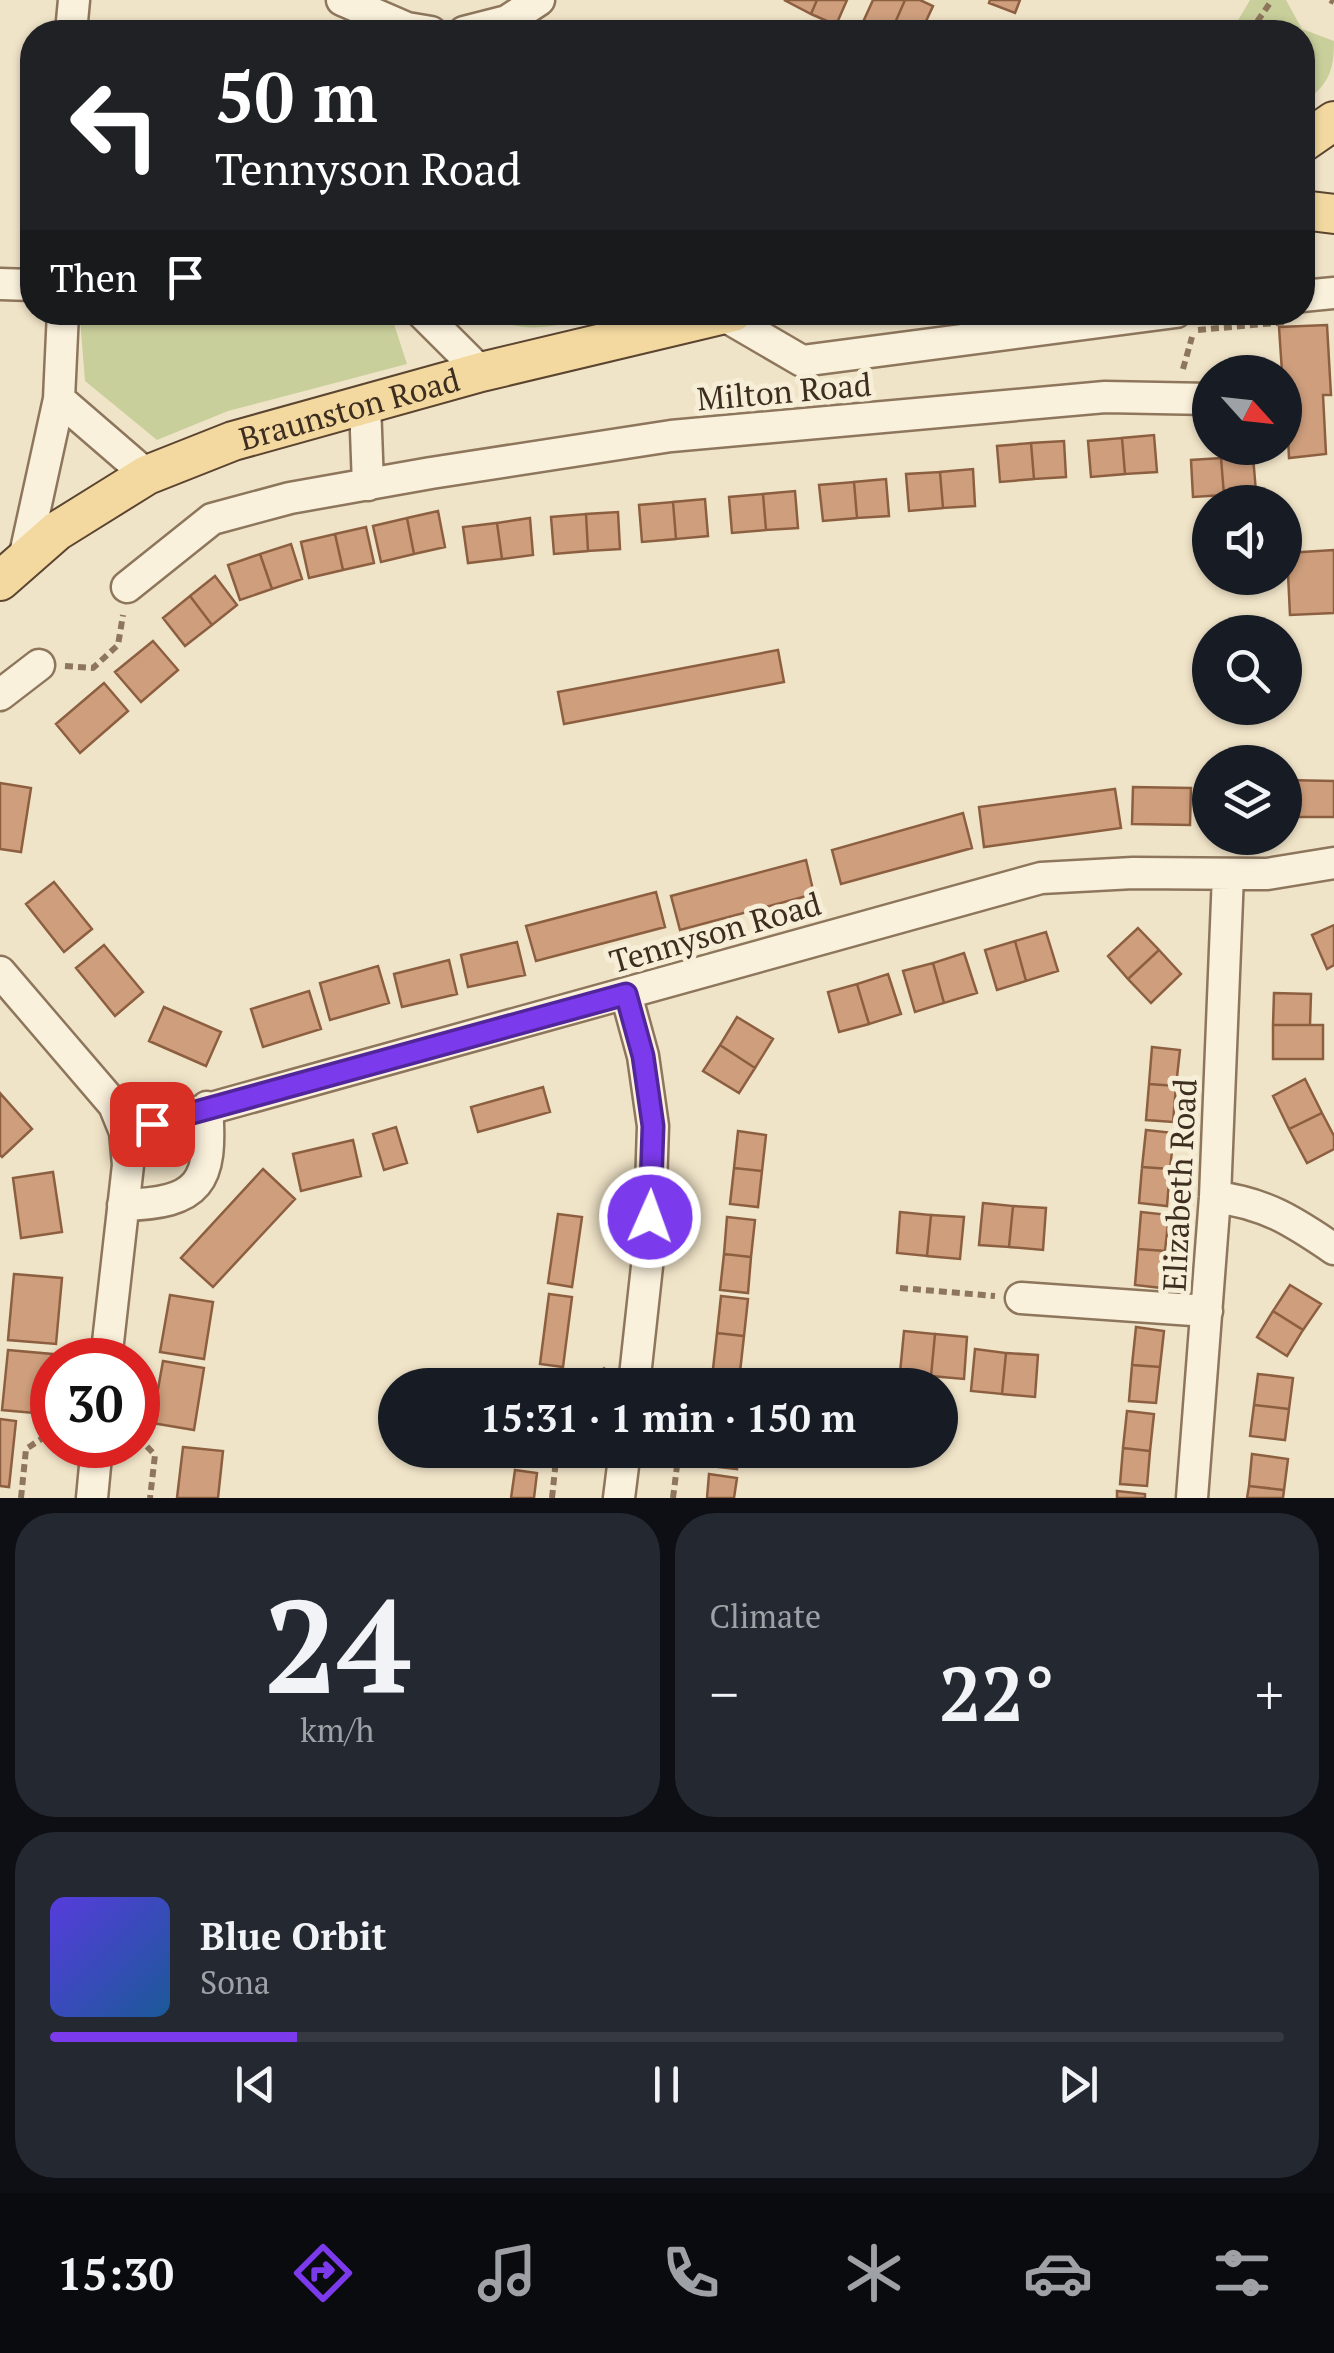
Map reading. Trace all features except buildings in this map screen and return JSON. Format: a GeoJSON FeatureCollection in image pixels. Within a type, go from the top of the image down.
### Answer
{"type":"FeatureCollection","features":[{"type":"Feature","properties":{"kind":"main road","name":"Braunston Road"},"geometry":{"type":"LineString","coordinates":[[12,570],[57,531],[147,475],[234,440],[482,372],[681,325]]}},
{"type":"Feature","properties":{"kind":"street"},"geometry":{"type":"LineString","coordinates":[[342,0],[388,20]]}},
{"type":"Feature","properties":{"kind":"street"},"geometry":{"type":"LineString","coordinates":[[509,20],[539,0]]}},
{"type":"Feature","properties":{"kind":"street"},"geometry":{"type":"LineString","coordinates":[[12,570],[59,399],[62,325]]}},
{"type":"Feature","properties":{"kind":"street"},"geometry":{"type":"LineString","coordinates":[[438,325],[482,372]]}},
{"type":"Feature","properties":{"kind":"street"},"geometry":{"type":"LineString","coordinates":[[745,325],[802,361],[1077,325]]}},
{"type":"Feature","properties":{"kind":"street","name":"Milton Road"},"geometry":{"type":"LineString","coordinates":[[127,587],[212,519],[290,498],[671,436],[1104,397],[1192,399]]}},
{"type":"Feature","properties":{"kind":"street"},"geometry":{"type":"LineString","coordinates":[[59,399],[147,475]]}},
{"type":"Feature","properties":{"kind":"street"},"geometry":{"type":"LineString","coordinates":[[365,404],[368,486]]}},
{"type":"Feature","properties":{"kind":"street"},"geometry":{"type":"LineString","coordinates":[[0,695],[39,665]]}},
{"type":"Feature","properties":{"kind":"street","name":"Tennyson Road"},"geometry":{"type":"LineString","coordinates":[[125,1132],[1041,878],[1267,874],[1334,863]]}},
{"type":"Feature","properties":{"kind":"street","name":"Elizabeth Road"},"geometry":{"type":"LineString","coordinates":[[1192,1498],[1216,1197],[1228,875]]}},
{"type":"Feature","properties":{"kind":"street"},"geometry":{"type":"LineString","coordinates":[[0,972],[114,1105],[125,1132],[128,1165],[108,1338]]}},
{"type":"Feature","properties":{"kind":"street"},"geometry":{"type":"LineString","coordinates":[[626,994],[643,1056],[653,1126],[649,1248],[636,1368]]}},
{"type":"Feature","properties":{"kind":"street"},"geometry":{"type":"LineString","coordinates":[[123,1205],[159,1204],[186,1196],[205,1170],[207,1108]]}},
{"type":"Feature","properties":{"kind":"street"},"geometry":{"type":"LineString","coordinates":[[1216,1197],[1247,1201],[1272,1210],[1334,1248]]}},
{"type":"Feature","properties":{"kind":"street"},"geometry":{"type":"LineString","coordinates":[[1022,1298],[1207,1311]]}},
{"type":"Feature","properties":{"kind":"street"},"geometry":{"type":"LineString","coordinates":[[92,1498],[95,1468]]}},
{"type":"Feature","properties":{"kind":"street"},"geometry":{"type":"LineString","coordinates":[[619,1498],[623,1468]]}},
{"type":"Feature","properties":{"kind":"path"},"geometry":{"type":"LineString","coordinates":[[1174,399],[1194,330],[1218,325]]}},
{"type":"Feature","properties":{"kind":"path"},"geometry":{"type":"LineString","coordinates":[[39,665],[93,668],[118,646],[127,587]]}},
{"type":"Feature","properties":{"kind":"path"},"geometry":{"type":"LineString","coordinates":[[900,1288],[1022,1298]]}},
{"type":"Feature","properties":{"kind":"path"},"geometry":{"type":"LineString","coordinates":[[21,1498],[26,1449],[30,1446]]}},
{"type":"Feature","properties":{"kind":"path"},"geometry":{"type":"LineString","coordinates":[[150,1498],[153,1468]]}},
{"type":"Feature","properties":{"kind":"path"},"geometry":{"type":"LineString","coordinates":[[552,1498],[555,1468]]}},
{"type":"Feature","properties":{"kind":"path"},"geometry":{"type":"LineString","coordinates":[[673,1498],[677,1468]]}},
{"type":"Feature","properties":{"kind":"green space"},"geometry":{"type":"Polygon","coordinates":[[[1250,0],[1286,0],[1297,20],[1238,20],[1250,0]]]}},
{"type":"Feature","properties":{"kind":"green space"},"geometry":{"type":"Polygon","coordinates":[[[1315,34],[1334,41],[1333,62],[1315,93],[1315,34]]]}},
{"type":"Feature","properties":{"kind":"green space"},"geometry":{"type":"Polygon","coordinates":[[[80,325],[394,325],[407,364],[228,411],[157,440],[85,381],[80,325]]]}},
{"type":"Feature","properties":{"kind":"green space"},"geometry":{"type":"Polygon","coordinates":[[[511,325],[560,325],[545,327],[511,325]]]}},
{"type":"Feature","properties":{"kind":"route"},"geometry":{"type":"LineString","coordinates":[[152,1124],[626,994],[643,1056],[653,1126],[650,1217]]}}]}
